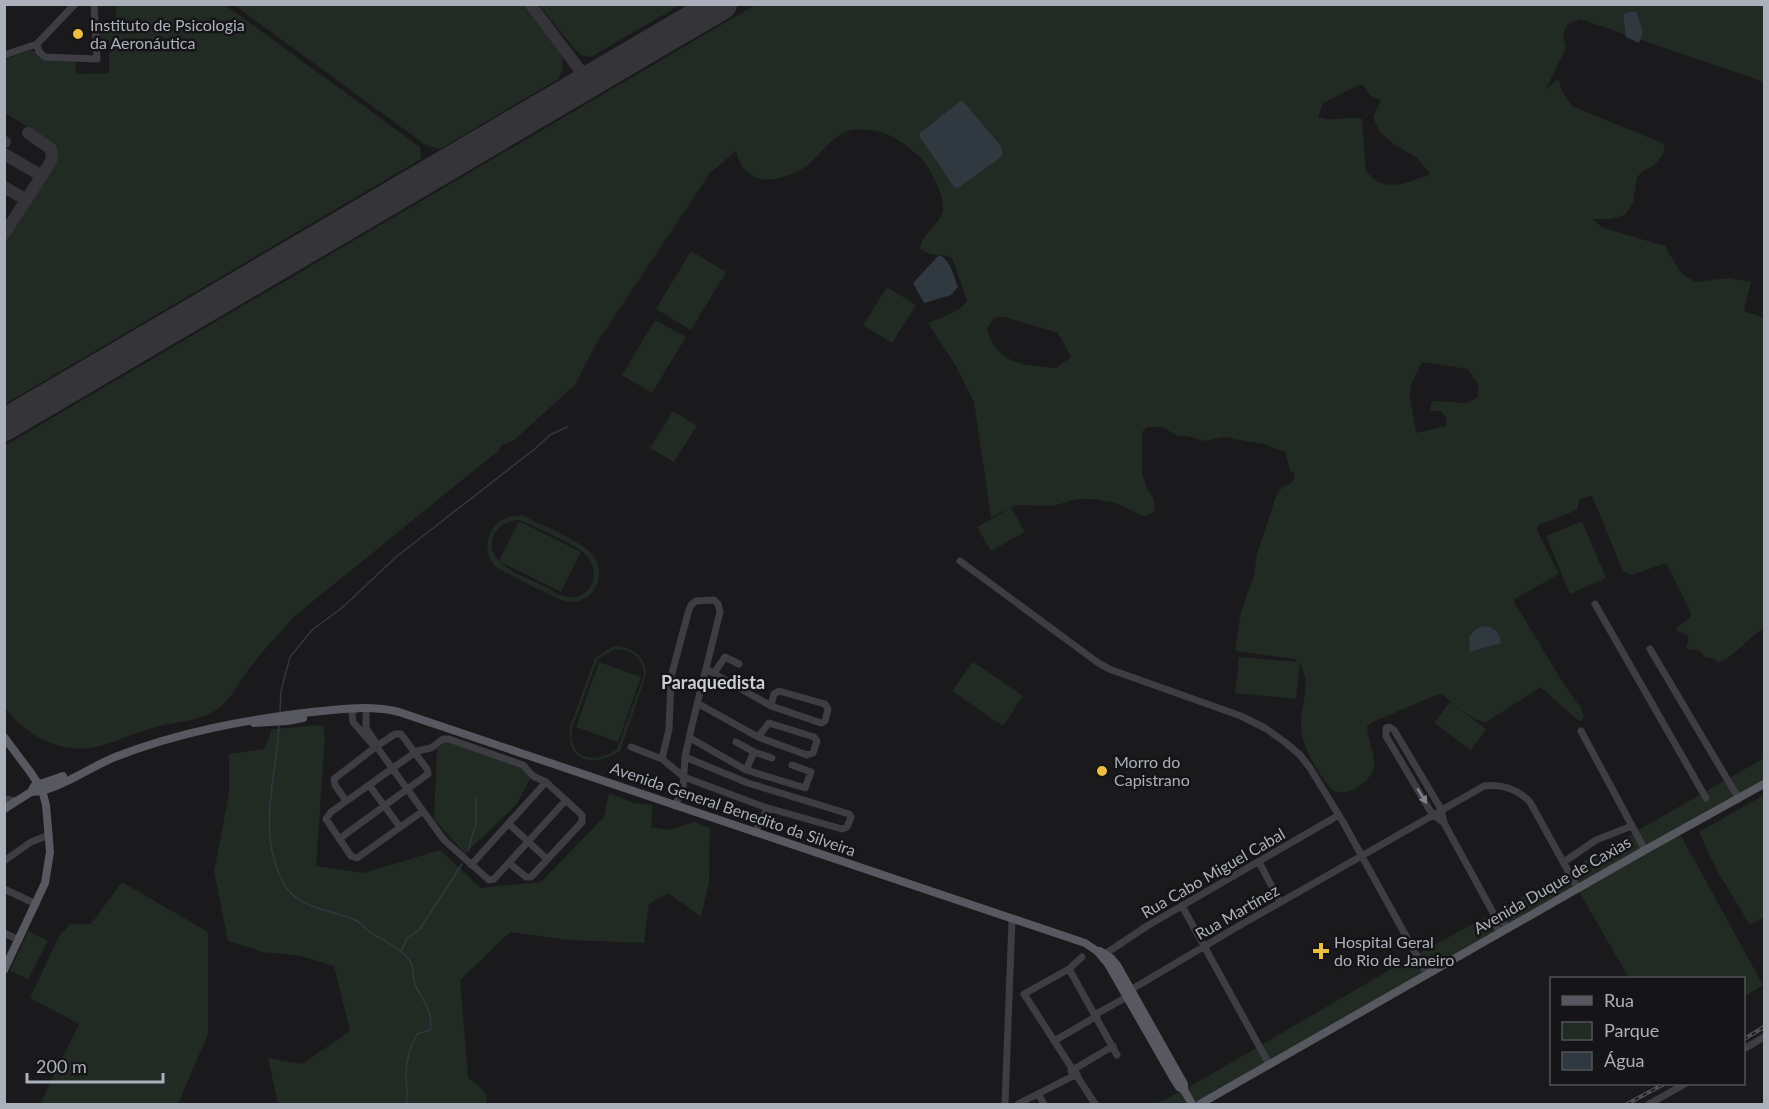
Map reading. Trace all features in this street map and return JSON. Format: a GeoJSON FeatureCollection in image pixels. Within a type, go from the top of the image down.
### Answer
{"type":"FeatureCollection","features":[{"type":"Feature","properties":{"kind":"main road","name":"Avenida General Benedito da Silveira"},"geometry":{"type":"LineString","coordinates":[[35,785],[73,777],[113,758],[171,738],[243,722],[359,710],[395,711],[618,785],[1099,952]]}},
{"type":"Feature","properties":{"kind":"main road"},"geometry":{"type":"LineString","coordinates":[[4,737],[35,785],[47,821],[49,835],[49,865],[45,883],[4,970]]}},
{"type":"Feature","properties":{"kind":"main road","name":"Avenida General Benedito da Silveira"},"geometry":{"type":"LineString","coordinates":[[35,785],[91,768]]}},
{"type":"Feature","properties":{"kind":"main road"},"geometry":{"type":"LineString","coordinates":[[5,804],[16,801],[48,777],[60,777]]}},
{"type":"Feature","properties":{"kind":"main road","name":"Avenida Duque de Caxias"},"geometry":{"type":"LineString","coordinates":[[1200,1104],[1764,784]]}},
{"type":"Feature","properties":{"kind":"main road"},"geometry":{"type":"LineString","coordinates":[[1099,952],[1128,994],[1179,1087],[1184,1090],[1192,1104]]}},
{"type":"Feature","properties":{"kind":"street"},"geometry":{"type":"LineString","coordinates":[[4,55],[37,44],[75,4]]}},
{"type":"Feature","properties":{"kind":"street"},"geometry":{"type":"LineString","coordinates":[[37,44],[39,52],[45,57],[97,59],[94,4]]}},
{"type":"Feature","properties":{"kind":"street"},"geometry":{"type":"LineString","coordinates":[[960,561],[1103,666],[1241,716],[1265,728],[1300,755],[1363,856],[1427,974]]}},
{"type":"Feature","properties":{"kind":"street"},"geometry":{"type":"LineString","coordinates":[[662,759],[669,729],[671,677],[688,613],[691,605],[696,601],[714,600],[720,612],[685,758],[681,795],[675,806]]}},
{"type":"Feature","properties":{"kind":"street"},"geometry":{"type":"LineString","coordinates":[[1595,604],[1706,798]]}},
{"type":"Feature","properties":{"kind":"street"},"geometry":{"type":"LineString","coordinates":[[1650,649],[1739,799]]}},
{"type":"Feature","properties":{"kind":"street"},"geometry":{"type":"LineString","coordinates":[[714,673],[725,657],[739,664]]}},
{"type":"Feature","properties":{"kind":"street"},"geometry":{"type":"LineString","coordinates":[[706,669],[771,706],[821,723],[825,721],[828,709],[825,704],[779,691],[774,694],[771,706]]}},
{"type":"Feature","properties":{"kind":"street"},"geometry":{"type":"LineString","coordinates":[[697,703],[758,736],[807,755],[813,753],[817,741],[814,737],[769,723],[758,736]]}},
{"type":"Feature","properties":{"kind":"street"},"geometry":{"type":"LineString","coordinates":[[359,710],[353,722],[376,746]]}},
{"type":"Feature","properties":{"kind":"street"},"geometry":{"type":"LineString","coordinates":[[359,710],[376,746],[444,840],[490,880],[529,842],[566,800]]}},
{"type":"Feature","properties":{"kind":"street"},"geometry":{"type":"LineString","coordinates":[[1444,823],[1432,814],[1386,736],[1386,728],[1394,730],[1441,809],[1444,823],[1496,918],[1496,924],[1504,930]]}},
{"type":"Feature","properties":{"kind":"street"},"geometry":{"type":"LineString","coordinates":[[1581,730],[1645,850]]}},
{"type":"Feature","properties":{"kind":"street"},"geometry":{"type":"LineString","coordinates":[[339,838],[428,773],[400,733],[394,734],[376,746],[334,779],[335,785],[346,801]]}},
{"type":"Feature","properties":{"kind":"street"},"geometry":{"type":"LineString","coordinates":[[690,738],[746,770],[805,788],[811,772],[792,765]]}},
{"type":"Feature","properties":{"kind":"street"},"geometry":{"type":"LineString","coordinates":[[423,811],[357,858],[351,856],[326,818],[328,814],[415,752],[433,748],[441,740],[449,739],[521,764],[533,777],[546,782],[582,814],[583,820],[532,876],[529,877],[509,863]]}},
{"type":"Feature","properties":{"kind":"street"},"geometry":{"type":"LineString","coordinates":[[736,742],[754,752],[772,758]]}},
{"type":"Feature","properties":{"kind":"street"},"geometry":{"type":"LineString","coordinates":[[631,747],[662,759],[684,777],[767,808],[842,829],[847,827],[851,817],[849,814],[748,783],[685,758]]}},
{"type":"Feature","properties":{"kind":"street"},"geometry":{"type":"LineString","coordinates":[[746,770],[754,752]]}},
{"type":"Feature","properties":{"kind":"street"},"geometry":{"type":"LineString","coordinates":[[1408,773],[1417,768]]}},
{"type":"Feature","properties":{"kind":"street"},"geometry":{"type":"LineString","coordinates":[[471,865],[546,782]]}},
{"type":"Feature","properties":{"kind":"street"},"geometry":{"type":"LineString","coordinates":[[369,785],[400,827]]}},
{"type":"Feature","properties":{"kind":"street","name":"Rua Martínez"},"geometry":{"type":"LineString","coordinates":[[1054,1041],[1203,947],[1477,788],[1501,786],[1520,793],[1530,802],[1564,862]]}},
{"type":"Feature","properties":{"kind":"street"},"geometry":{"type":"LineString","coordinates":[[755,832],[767,808]]}},
{"type":"Feature","properties":{"kind":"street","name":"Rua Cabo Miguel Cabal"},"geometry":{"type":"LineString","coordinates":[[1099,952],[1124,940],[1339,815]]}},
{"type":"Feature","properties":{"kind":"street"},"geometry":{"type":"LineString","coordinates":[[509,824],[547,859]]}},
{"type":"Feature","properties":{"kind":"street"},"geometry":{"type":"LineString","coordinates":[[1578,889],[1564,862],[1596,840],[1632,826]]}},
{"type":"Feature","properties":{"kind":"street"},"geometry":{"type":"LineString","coordinates":[[4,861],[31,842],[49,835]]}},
{"type":"Feature","properties":{"kind":"street"},"geometry":{"type":"LineString","coordinates":[[1259,862],[1280,902]]}},
{"type":"Feature","properties":{"kind":"street"},"geometry":{"type":"LineString","coordinates":[[4,889],[36,904]]}},
{"type":"Feature","properties":{"kind":"street"},"geometry":{"type":"LineString","coordinates":[[1182,906],[1269,1064]]}},
{"type":"Feature","properties":{"kind":"street"},"geometry":{"type":"LineString","coordinates":[[1005,1104],[1012,920]]}},
{"type":"Feature","properties":{"kind":"street"},"geometry":{"type":"LineString","coordinates":[[4,933],[19,939]]}},
{"type":"Feature","properties":{"kind":"street"},"geometry":{"type":"LineString","coordinates":[[1082,957],[1069,969],[1024,994],[1089,1100],[1095,1104]]}},
{"type":"Feature","properties":{"kind":"street"},"geometry":{"type":"LineString","coordinates":[[1069,969],[1118,1055]]}},
{"type":"Feature","properties":{"kind":"street"},"geometry":{"type":"LineString","coordinates":[[1745,1048],[1764,1038]]}},
{"type":"Feature","properties":{"kind":"street"},"geometry":{"type":"LineString","coordinates":[[1018,1104],[1038,1094],[1113,1046]]}},
{"type":"Feature","properties":{"kind":"street"},"geometry":{"type":"LineString","coordinates":[[1649,1104],[1682,1085]]}},
{"type":"Feature","properties":{"kind":"street"},"geometry":{"type":"LineString","coordinates":[[1038,1094],[1044,1104]]}},
{"type":"Feature","properties":{"kind":"green space"},"geometry":{"type":"Polygon","coordinates":[[[116,5],[225,5],[420,147],[421,159],[5,404],[5,241],[53,164],[55,155],[46,140],[5,113],[5,59],[32,50],[75,60],[76,74],[109,73],[109,40],[98,39],[98,28],[116,27],[116,5]]]}},
{"type":"Feature","properties":{"kind":"green space"},"geometry":{"type":"Polygon","coordinates":[[[234,5],[523,5],[562,56],[563,69],[558,79],[440,149],[427,146],[234,5]]]}},
{"type":"Feature","properties":{"kind":"green space"},"geometry":{"type":"Polygon","coordinates":[[[539,5],[680,5],[591,57],[581,55],[571,45],[539,5]]]}},
{"type":"Feature","properties":{"kind":"green space"},"geometry":{"type":"Polygon","coordinates":[[[755,5],[1764,5],[1764,82],[1580,19],[1568,24],[1565,29],[1563,35],[1566,48],[1546,89],[1558,79],[1563,93],[1572,106],[1662,143],[1665,147],[1663,155],[1653,166],[1637,177],[1633,203],[1625,215],[1610,219],[1592,219],[1603,228],[1665,246],[1681,273],[1695,282],[1729,278],[1751,282],[1744,311],[1764,318],[1764,627],[1728,658],[1718,663],[1713,658],[1706,658],[1699,650],[1686,649],[1689,638],[1686,634],[1677,631],[1677,627],[1690,618],[1691,613],[1666,563],[1632,575],[1623,571],[1592,496],[1580,499],[1577,510],[1539,525],[1537,530],[1559,574],[1513,600],[1565,686],[1581,708],[1584,717],[1581,721],[1541,687],[1486,722],[1468,715],[1441,693],[1367,726],[1374,766],[1367,779],[1349,791],[1332,790],[1316,767],[1303,741],[1301,715],[1306,687],[1300,664],[1296,699],[1235,693],[1239,657],[1298,662],[1295,659],[1235,651],[1241,611],[1254,576],[1257,554],[1276,496],[1283,486],[1294,480],[1294,473],[1290,470],[1285,452],[1264,444],[1224,437],[1205,441],[1178,436],[1162,427],[1147,427],[1142,432],[1142,473],[1147,489],[1153,498],[1155,507],[1153,513],[1145,516],[1116,503],[1077,499],[1053,506],[1017,505],[991,517],[974,402],[956,366],[928,323],[955,311],[967,300],[952,258],[927,253],[920,249],[924,239],[941,215],[942,197],[932,174],[920,157],[901,142],[881,132],[851,130],[845,132],[834,139],[805,167],[780,178],[766,180],[753,176],[742,166],[736,151],[710,173],[596,344],[575,385],[513,441],[502,445],[498,451],[296,615],[245,674],[224,704],[202,717],[153,728],[104,745],[75,748],[48,742],[36,736],[5,708],[4,446],[755,5]],[[1358,85],[1323,103],[1318,117],[1362,119],[1366,171],[1380,182],[1404,183],[1430,174],[1416,157],[1395,145],[1379,131],[1373,117],[1381,100],[1370,95],[1364,85],[1358,85]],[[1005,317],[994,318],[987,328],[991,340],[1004,356],[1013,361],[1056,368],[1071,357],[1058,333],[1005,317]],[[1422,362],[1411,385],[1410,397],[1416,433],[1446,426],[1446,418],[1441,411],[1430,411],[1432,401],[1467,403],[1478,397],[1478,384],[1468,369],[1422,362]]]}},
{"type":"Feature","properties":{"kind":"green space"},"geometry":{"type":"Polygon","coordinates":[[[691,251],[726,272],[691,330],[656,309],[691,251]]]}},
{"type":"Feature","properties":{"kind":"green space"},"geometry":{"type":"Polygon","coordinates":[[[887,287],[916,305],[892,343],[863,325],[887,287]]]}},
{"type":"Feature","properties":{"kind":"green space"},"geometry":{"type":"Polygon","coordinates":[[[655,320],[686,337],[652,393],[622,375],[655,320]]]}},
{"type":"Feature","properties":{"kind":"green space"},"geometry":{"type":"Polygon","coordinates":[[[673,411],[697,426],[674,462],[650,448],[673,411]]]}},
{"type":"Feature","properties":{"kind":"green space"},"geometry":{"type":"Polygon","coordinates":[[[1011,508],[1025,532],[991,551],[977,527],[1011,508]]]}},
{"type":"Feature","properties":{"kind":"green space"},"geometry":{"type":"Polygon","coordinates":[[[521,515],[559,533],[580,544],[593,555],[599,571],[599,579],[592,593],[577,601],[568,602],[531,586],[495,566],[488,551],[491,531],[506,518],[521,515]],[[520,520],[505,524],[494,535],[492,545],[499,562],[517,574],[564,596],[575,597],[587,591],[594,578],[592,564],[588,557],[567,542],[520,520]]]}},
{"type":"Feature","properties":{"kind":"green space"},"geometry":{"type":"Polygon","coordinates":[[[519,521],[581,552],[561,592],[499,561],[519,521]]]}},
{"type":"Feature","properties":{"kind":"green space"},"geometry":{"type":"Polygon","coordinates":[[[1582,521],[1606,578],[1570,594],[1546,536],[1582,521]]]}},
{"type":"Feature","properties":{"kind":"green space"},"geometry":{"type":"Polygon","coordinates":[[[614,646],[627,648],[641,658],[646,675],[620,751],[601,759],[592,760],[577,754],[572,748],[570,727],[595,658],[614,646]],[[615,649],[598,659],[572,728],[574,747],[585,756],[601,757],[617,749],[644,675],[639,659],[615,649]]]}},
{"type":"Feature","properties":{"kind":"green space"},"geometry":{"type":"Polygon","coordinates":[[[599,662],[641,677],[618,742],[576,727],[599,662]]]}},
{"type":"Feature","properties":{"kind":"green space"},"geometry":{"type":"Polygon","coordinates":[[[973,662],[1023,696],[1003,726],[952,691],[973,662]]]}},
{"type":"Feature","properties":{"kind":"green space"},"geometry":{"type":"Polygon","coordinates":[[[1450,702],[1486,729],[1471,750],[1434,723],[1450,702]]]}},
{"type":"Feature","properties":{"kind":"green space"},"geometry":{"type":"Polygon","coordinates":[[[323,725],[325,738],[316,866],[364,873],[440,850],[481,888],[541,882],[604,817],[609,793],[634,803],[653,805],[651,827],[668,830],[694,822],[710,828],[709,883],[701,917],[668,893],[649,904],[644,943],[568,940],[510,932],[460,980],[468,1077],[487,1094],[486,1104],[278,1104],[268,1058],[302,1064],[350,1031],[334,966],[301,956],[263,952],[228,941],[214,871],[229,794],[229,754],[264,749],[272,729],[323,725]]]}},
{"type":"Feature","properties":{"kind":"green space"},"geometry":{"type":"Polygon","coordinates":[[[446,741],[518,765],[525,770],[530,779],[517,804],[465,854],[434,819],[437,749],[446,741]]]}},
{"type":"Feature","properties":{"kind":"green space"},"geometry":{"type":"Polygon","coordinates":[[[1764,758],[1764,783],[1680,834],[1763,985],[1745,996],[1745,977],[1628,977],[1578,890],[1200,1104],[1155,1104],[1184,1090],[1417,954],[1494,913],[1764,758]]]}},
{"type":"Feature","properties":{"kind":"green space"},"geometry":{"type":"Polygon","coordinates":[[[1764,795],[1764,917],[1750,925],[1716,869],[1699,832],[1764,795]]]}},
{"type":"Feature","properties":{"kind":"green space"},"geometry":{"type":"Polygon","coordinates":[[[122,882],[208,932],[208,1034],[178,1104],[40,1104],[79,1024],[30,998],[59,936],[70,924],[91,924],[122,882]]]}},
{"type":"Feature","properties":{"kind":"green space"},"geometry":{"type":"Polygon","coordinates":[[[28,931],[48,941],[28,979],[10,971],[28,931]]]}},
{"type":"Feature","properties":{"kind":"water"},"geometry":{"type":"Polygon","coordinates":[[[1636,12],[1643,32],[1639,43],[1626,37],[1623,14],[1636,12]]]}},
{"type":"Feature","properties":{"kind":"water"},"geometry":{"type":"Polygon","coordinates":[[[963,101],[1000,145],[1003,154],[958,188],[954,187],[920,137],[920,133],[963,101]]]}},
{"type":"Feature","properties":{"kind":"water"},"geometry":{"type":"Polygon","coordinates":[[[939,255],[949,264],[958,287],[951,295],[924,303],[913,283],[939,255]]]}},
{"type":"Feature","properties":{"kind":"water"},"geometry":{"type":"Polygon","coordinates":[[[1484,626],[1496,631],[1501,643],[1470,652],[1469,637],[1476,629],[1484,626]]]}},
{"type":"Feature","properties":{"kind":"waterway"},"geometry":{"type":"LineString","coordinates":[[280,712],[281,691],[290,657],[312,630],[343,607],[396,557],[550,435],[567,427]]}},
{"type":"Feature","properties":{"kind":"waterway"},"geometry":{"type":"LineString","coordinates":[[279,726],[269,828],[271,848],[286,887],[299,900],[357,921],[402,952],[412,964],[415,984],[429,1013],[430,1030],[417,1034],[409,1055],[406,1071],[406,1104]]}},
{"type":"Feature","properties":{"kind":"waterway"},"geometry":{"type":"LineString","coordinates":[[468,851],[476,823],[476,797]]}},
{"type":"Feature","properties":{"kind":"waterway"},"geometry":{"type":"LineString","coordinates":[[401,951],[407,938],[420,929],[462,864]]}},
{"type":"Feature","properties":{"kind":"taxiway"},"geometry":{"type":"LineString","coordinates":[[530,4],[589,82]]}},
{"type":"Feature","properties":{"kind":"taxiway"},"geometry":{"type":"LineString","coordinates":[[4,234],[52,158],[51,149],[28,133]]}},
{"type":"Feature","properties":{"kind":"taxiway"},"geometry":{"type":"LineString","coordinates":[[4,154],[42,176]]}},
{"type":"Feature","properties":{"kind":"taxiway"},"geometry":{"type":"LineString","coordinates":[[4,187],[27,200]]}},
{"type":"Feature","properties":{"kind":"runway"},"geometry":{"type":"LineString","coordinates":[[4,425],[721,4]]}},
{"type":"Feature","properties":{"kind":"railway"},"geometry":{"type":"LineString","coordinates":[[1745,1038],[1764,1027]]}},
{"type":"Feature","properties":{"kind":"railway"},"geometry":{"type":"LineString","coordinates":[[1627,1104],[1662,1085]]}},
{"type":"Feature","properties":{"kind":"place","name":"Instituto de Psicologia da Aeronáutica"},"geometry":{"type":"Point","coordinates":[78,34]}},
{"type":"Feature","properties":{"kind":"place","name":"Morro do Capistrano"},"geometry":{"type":"Point","coordinates":[1102,771]}},
{"type":"Feature","properties":{"kind":"place","name":"Hospital Geral do Rio de Janeiro"},"geometry":{"type":"Point","coordinates":[1321,951]}},
{"type":"Feature","properties":{"kind":"district","name":"Paraquedista"},"geometry":{"type":"Point","coordinates":[713,683]}}]}
